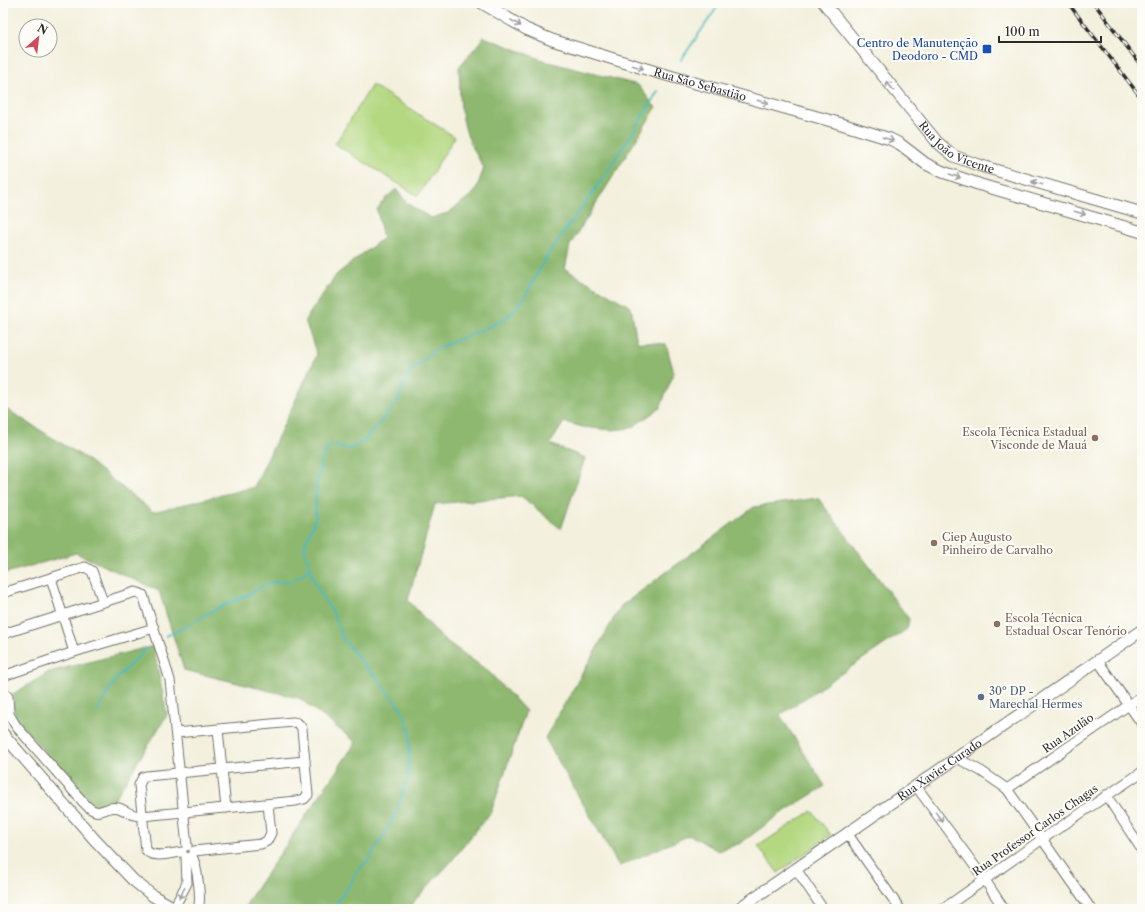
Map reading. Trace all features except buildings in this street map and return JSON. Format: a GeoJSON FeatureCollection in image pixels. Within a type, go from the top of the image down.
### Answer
{"type":"FeatureCollection","features":[{"type":"Feature","properties":{"kind":"main road","name":"Rua São Sebastião"},"geometry":{"type":"LineString","coordinates":[[482,3],[526,29],[552,40],[659,73],[835,122],[890,139],[900,144],[920,160]]}},
{"type":"Feature","properties":{"kind":"main road","name":"Rua João Vicente"},"geometry":{"type":"LineString","coordinates":[[824,3],[925,128],[947,152],[961,160],[1142,213]]}},
{"type":"Feature","properties":{"kind":"main road","name":"Rua João Vicente"},"geometry":{"type":"LineString","coordinates":[[920,160],[937,170],[956,177],[1142,232]]}},
{"type":"Feature","properties":{"kind":"main road"},"geometry":{"type":"LineString","coordinates":[[1123,226],[1128,209]]}},
{"type":"Feature","properties":{"kind":"main road","name":"Rua Xavier Curado"},"geometry":{"type":"LineString","coordinates":[[738,909],[749,906],[796,869],[847,833],[1142,630]]}},
{"type":"Feature","properties":{"kind":"main road"},"geometry":{"type":"LineString","coordinates":[[3,734],[129,876],[143,889],[175,908]]}},
{"type":"Feature","properties":{"kind":"street"},"geometry":{"type":"LineString","coordinates":[[3,593],[81,568],[88,568],[92,571],[103,602]]}},
{"type":"Feature","properties":{"kind":"street"},"geometry":{"type":"LineString","coordinates":[[51,578],[74,652]]}},
{"type":"Feature","properties":{"kind":"street"},"geometry":{"type":"LineString","coordinates":[[3,634],[135,592],[141,593],[145,598],[170,680],[181,773],[188,852],[187,883],[175,908]]}},
{"type":"Feature","properties":{"kind":"street"},"geometry":{"type":"LineString","coordinates":[[3,676],[74,652],[154,628]]}},
{"type":"Feature","properties":{"kind":"street"},"geometry":{"type":"LineString","coordinates":[[1098,661],[1142,724]]}},
{"type":"Feature","properties":{"kind":"street"},"geometry":{"type":"LineString","coordinates":[[3,691],[8,697],[9,714],[16,726],[88,808],[97,812],[116,808],[134,816],[142,816],[268,804],[301,800],[306,797],[308,791],[302,729],[301,725],[297,723],[176,733]]}},
{"type":"Feature","properties":{"kind":"street","name":"Rua Azulão"},"geometry":{"type":"LineString","coordinates":[[1007,789],[1142,696]]}},
{"type":"Feature","properties":{"kind":"street"},"geometry":{"type":"LineString","coordinates":[[218,730],[226,808]]}},
{"type":"Feature","properties":{"kind":"street"},"geometry":{"type":"LineString","coordinates":[[957,758],[981,771],[1007,789],[1041,840],[1091,909]]}},
{"type":"Feature","properties":{"kind":"street"},"geometry":{"type":"LineString","coordinates":[[268,804],[271,833],[267,841],[261,844],[154,854],[148,852],[145,845],[139,785],[143,777],[146,776],[305,760]]}},
{"type":"Feature","properties":{"kind":"street","name":"Rua Professor Carlos Chagas"},"geometry":{"type":"LineString","coordinates":[[943,909],[1106,795],[1142,772]]}},
{"type":"Feature","properties":{"kind":"street"},"geometry":{"type":"LineString","coordinates":[[916,786],[985,880],[1004,909]]}},
{"type":"Feature","properties":{"kind":"street"},"geometry":{"type":"LineString","coordinates":[[1106,795],[1142,850]]}},
{"type":"Feature","properties":{"kind":"street"},"geometry":{"type":"LineString","coordinates":[[847,833],[900,909]]}},
{"type":"Feature","properties":{"kind":"street"},"geometry":{"type":"LineString","coordinates":[[188,852],[194,860],[198,882],[200,903],[198,909]]}},
{"type":"Feature","properties":{"kind":"street"},"geometry":{"type":"LineString","coordinates":[[796,869],[823,909]]}},
{"type":"Feature","properties":{"kind":"green space"},"geometry":{"type":"Polygon","coordinates":[[[484,37],[548,62],[638,85],[656,108],[570,245],[565,269],[631,307],[637,342],[666,344],[674,373],[660,408],[631,428],[611,430],[583,427],[564,422],[550,444],[585,458],[561,529],[521,496],[435,504],[408,600],[442,638],[488,671],[526,711],[491,812],[449,864],[415,900],[410,909],[245,909],[248,901],[356,742],[299,698],[184,670],[159,591],[76,553],[3,574],[3,407],[85,458],[153,512],[254,487],[317,355],[305,320],[337,274],[383,238],[377,210],[382,202],[396,189],[408,204],[431,218],[448,213],[475,192],[484,168],[465,129],[460,102],[459,67],[484,37]]]}},
{"type":"Feature","properties":{"kind":"green space"},"geometry":{"type":"Polygon","coordinates":[[[372,85],[455,137],[418,196],[335,144],[372,85]]]}},
{"type":"Feature","properties":{"kind":"green space"},"geometry":{"type":"Polygon","coordinates":[[[818,498],[909,619],[907,629],[780,715],[825,786],[777,816],[741,843],[718,851],[690,835],[619,866],[545,738],[621,606],[754,507],[818,498]]]}},
{"type":"Feature","properties":{"kind":"green space"},"geometry":{"type":"Polygon","coordinates":[[[153,646],[167,715],[112,803],[94,807],[18,722],[14,711],[13,694],[49,672],[153,646]]]}},
{"type":"Feature","properties":{"kind":"green space"},"geometry":{"type":"Polygon","coordinates":[[[812,811],[831,835],[778,873],[758,846],[812,811]]]}},
{"type":"Feature","properties":{"kind":"waterway"},"geometry":{"type":"LineString","coordinates":[[681,60],[720,3]]}},
{"type":"Feature","properties":{"kind":"waterway"},"geometry":{"type":"LineString","coordinates":[[332,909],[352,882],[355,874],[368,860],[392,821],[404,791],[408,775],[410,733],[404,713],[343,639],[332,611],[322,597],[313,579],[305,551],[305,544],[315,520],[316,485],[322,459],[326,450],[331,445],[351,449],[366,439],[397,402],[410,372],[438,348],[493,325],[506,318],[514,310],[523,300],[548,254],[603,178],[658,91]]}},
{"type":"Feature","properties":{"kind":"waterway"},"geometry":{"type":"LineString","coordinates":[[166,636],[216,609],[252,593],[268,583],[292,581],[302,575],[310,567]]}},
{"type":"Feature","properties":{"kind":"waterway"},"geometry":{"type":"LineString","coordinates":[[97,712],[117,678],[147,648]]}},
{"type":"Feature","properties":{"kind":"railway"},"geometry":{"type":"LineString","coordinates":[[1068,3],[1142,99]]}},
{"type":"Feature","properties":{"kind":"railway"},"geometry":{"type":"LineString","coordinates":[[1094,3],[1142,67]]}},
{"type":"Feature","properties":{"kind":"place","name":"Centro de Manutenção Deodoro - CMD"},"geometry":{"type":"Point","coordinates":[987,49]}},
{"type":"Feature","properties":{"kind":"place","name":"Escola Técnica Estadual Visconde de Mauá"},"geometry":{"type":"Point","coordinates":[1095,438]}},
{"type":"Feature","properties":{"kind":"place","name":"Ciep Augusto Pinheiro de Carvalho"},"geometry":{"type":"Point","coordinates":[934,543]}},
{"type":"Feature","properties":{"kind":"place","name":"Escola Técnica Estadual Oscar Tenório"},"geometry":{"type":"Point","coordinates":[997,624]}},
{"type":"Feature","properties":{"kind":"place","name":"30º DP - Marechal Hermes"},"geometry":{"type":"Point","coordinates":[981,697]}}]}
